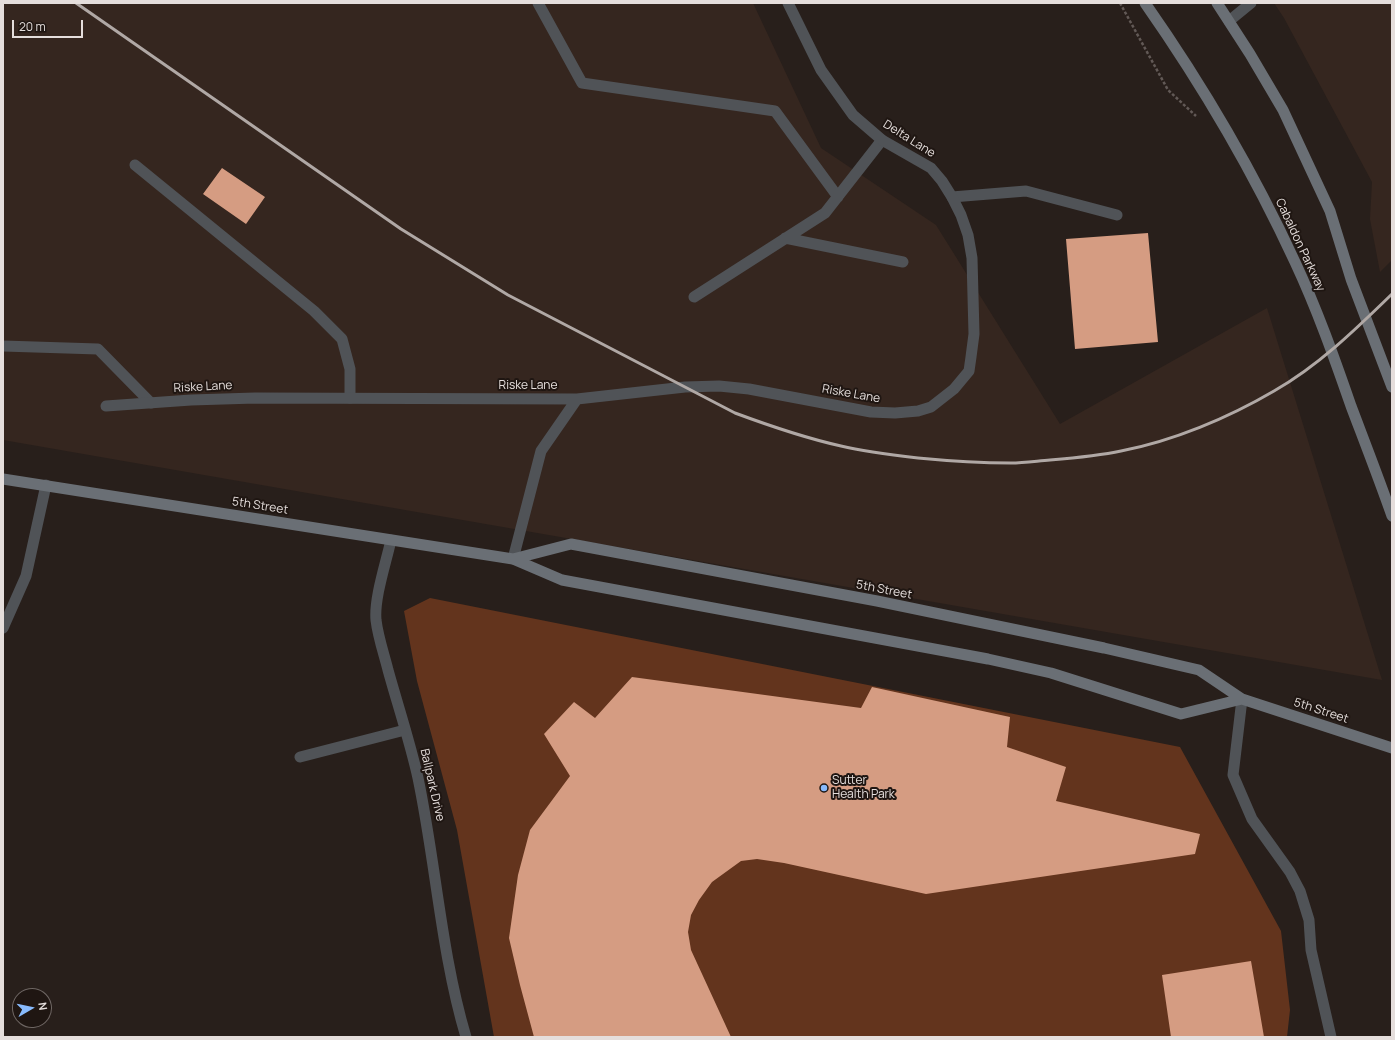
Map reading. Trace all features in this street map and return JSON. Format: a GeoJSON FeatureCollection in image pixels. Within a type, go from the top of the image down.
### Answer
{"type":"FeatureCollection","features":[{"type":"Feature","properties":{"kind":"main road","name":"Cabaldon Parkway"},"geometry":{"type":"LineString","coordinates":[[1145,3],[1166,33],[1224,126],[1265,201],[1295,263],[1322,324],[1392,516]]}},
{"type":"Feature","properties":{"kind":"main road"},"geometry":{"type":"LineString","coordinates":[[1217,3],[1283,110],[1330,211],[1351,279],[1392,387]]}},
{"type":"Feature","properties":{"kind":"main road","name":"5th Street"},"geometry":{"type":"LineString","coordinates":[[3,479],[513,559],[562,580],[988,659],[1051,673],[1182,714],[1242,699]]}},
{"type":"Feature","properties":{"kind":"main road","name":"5th Street"},"geometry":{"type":"LineString","coordinates":[[513,559],[571,544],[877,601],[1104,648],[1199,670],[1242,699],[1392,748]]}},
{"type":"Feature","properties":{"kind":"street"},"geometry":{"type":"LineString","coordinates":[[538,3],[582,83],[775,111],[838,197]]}},
{"type":"Feature","properties":{"kind":"street","name":"Delta Lane"},"geometry":{"type":"LineString","coordinates":[[788,3],[821,70],[853,115],[882,140],[931,168],[942,181],[961,215],[968,235],[972,258],[974,334],[969,371],[954,389],[943,399]]}},
{"type":"Feature","properties":{"kind":"street"},"geometry":{"type":"LineString","coordinates":[[1229,21],[1251,3]]}},
{"type":"Feature","properties":{"kind":"street"},"geometry":{"type":"LineString","coordinates":[[694,297],[825,213],[882,140]]}},
{"type":"Feature","properties":{"kind":"street"},"geometry":{"type":"LineString","coordinates":[[135,165],[314,311],[342,339],[350,370],[350,398]]}},
{"type":"Feature","properties":{"kind":"street"},"geometry":{"type":"LineString","coordinates":[[952,197],[1026,191],[1117,215]]}},
{"type":"Feature","properties":{"kind":"street"},"geometry":{"type":"LineString","coordinates":[[785,238],[903,262]]}},
{"type":"Feature","properties":{"kind":"street"},"geometry":{"type":"LineString","coordinates":[[3,346],[98,349],[151,403]]}},
{"type":"Feature","properties":{"kind":"street","name":"Riske Lane"},"geometry":{"type":"LineString","coordinates":[[106,406],[192,400],[255,398],[577,400],[685,387],[719,386],[749,389],[871,412],[895,413],[918,411],[931,407],[943,399]]}},
{"type":"Feature","properties":{"kind":"street"},"geometry":{"type":"LineString","coordinates":[[513,559],[541,451],[577,400]]}},
{"type":"Feature","properties":{"kind":"street"},"geometry":{"type":"LineString","coordinates":[[3,628],[26,576],[46,485]]}},
{"type":"Feature","properties":{"kind":"street","name":"Ballpark Drive"},"geometry":{"type":"LineString","coordinates":[[391,540],[377,603],[376,620],[381,646],[418,776],[428,825],[450,967],[460,1017],[466,1037]]}},
{"type":"Feature","properties":{"kind":"street"},"geometry":{"type":"LineString","coordinates":[[1242,699],[1233,775],[1252,819],[1290,872],[1300,891],[1309,920],[1311,950],[1331,1037]]}},
{"type":"Feature","properties":{"kind":"street"},"geometry":{"type":"LineString","coordinates":[[300,757],[406,730]]}},
{"type":"Feature","properties":{"kind":"path"},"geometry":{"type":"LineString","coordinates":[[1120,3],[1168,90],[1197,117]]}},
{"type":"Feature","properties":{"kind":"shaded area"},"geometry":{"type":"Polygon","coordinates":[[[3,3],[753,3],[821,148],[936,225],[1060,424],[1267,308],[1382,680],[3,440],[3,3]]]}},
{"type":"Feature","properties":{"kind":"shaded area"},"geometry":{"type":"Polygon","coordinates":[[[1274,3],[1392,3],[1392,260],[1380,272],[1370,219],[1372,182],[1284,18],[1274,3]]]}},
{"type":"Feature","properties":{"kind":"shaded area","name":"Sutter Health Park"},"geometry":{"type":"Polygon","coordinates":[[[430,598],[1180,747],[1281,931],[1290,1010],[1287,1037],[494,1037],[457,830],[417,681],[404,611],[430,598]]]}},
{"type":"Feature","properties":{"kind":"building"},"geometry":{"type":"Polygon","coordinates":[[[222,168],[265,197],[246,224],[203,194],[222,168]]]}},
{"type":"Feature","properties":{"kind":"building"},"geometry":{"type":"Polygon","coordinates":[[[1148,233],[1158,342],[1075,349],[1066,239],[1148,233]]]}},
{"type":"Feature","properties":{"kind":"building"},"geometry":{"type":"Polygon","coordinates":[[[632,677],[861,708],[872,687],[1010,717],[1007,747],[1066,767],[1056,801],[1200,834],[1195,854],[926,894],[784,863],[757,859],[741,861],[712,882],[699,900],[691,915],[688,932],[691,950],[731,1037],[534,1037],[509,938],[518,875],[530,830],[570,776],[544,734],[574,702],[595,718],[632,677]]]}},
{"type":"Feature","properties":{"kind":"building"},"geometry":{"type":"Polygon","coordinates":[[[1251,961],[1264,1037],[1171,1037],[1162,975],[1251,961]]]}},
{"type":"Feature","properties":{"kind":"railway"},"geometry":{"type":"LineString","coordinates":[[76,3],[401,229],[508,295],[735,413],[774,427],[850,448],[869,452],[930,459],[1016,463],[1077,458],[1141,447],[1200,427],[1238,410],[1274,391],[1306,370],[1336,347],[1392,294]]}},
{"type":"Feature","properties":{"kind":"place","name":"Sutter Health Park"},"geometry":{"type":"Point","coordinates":[824,788]}}]}
